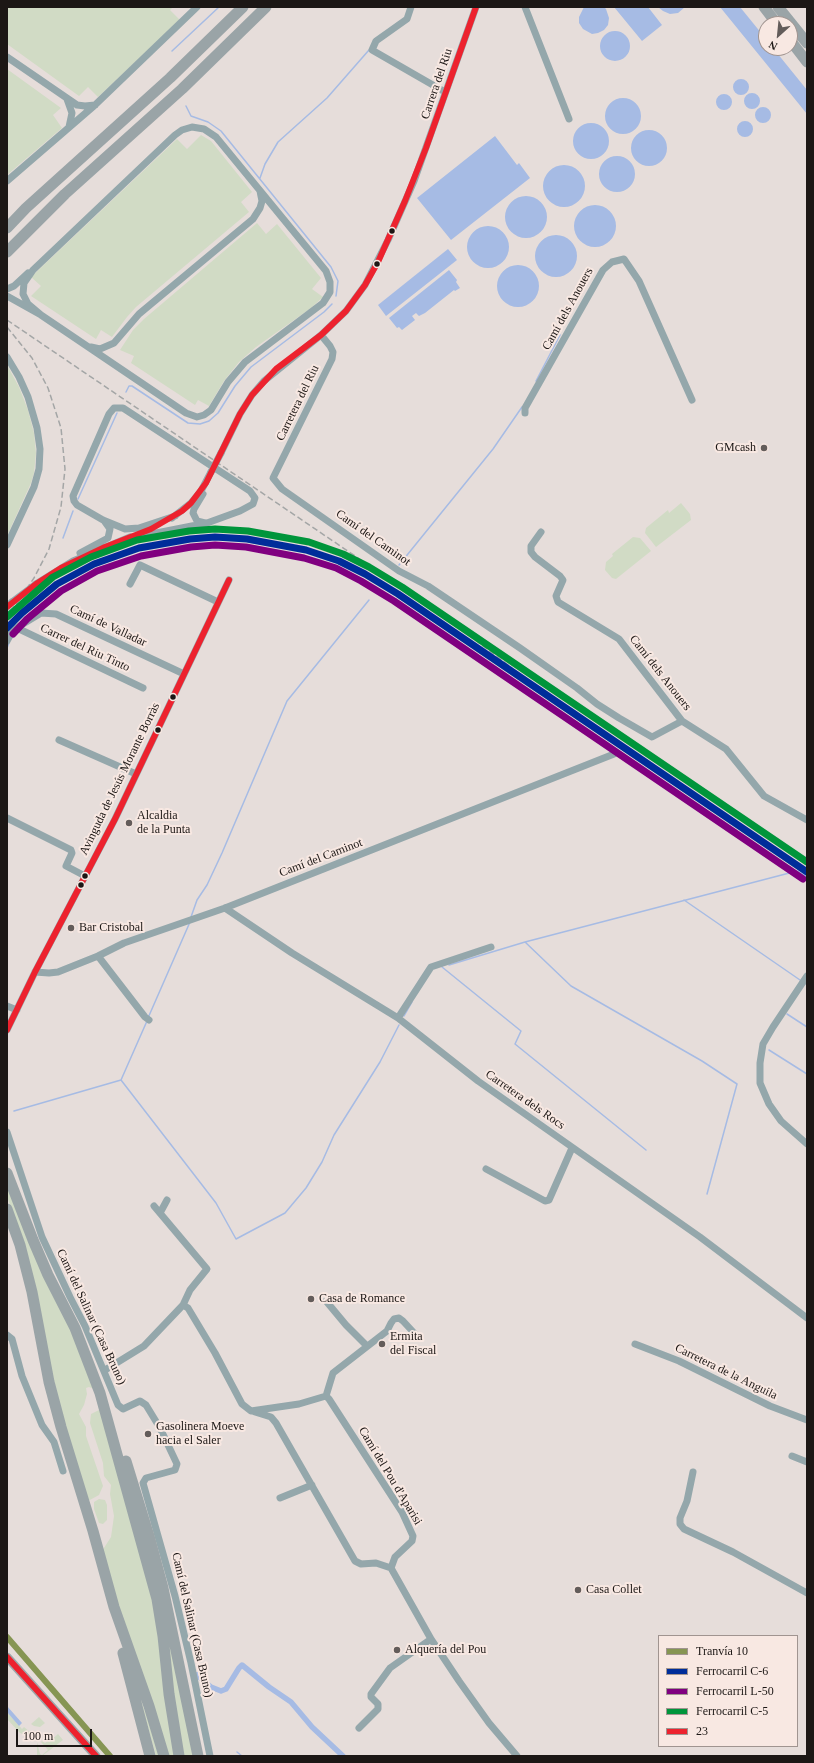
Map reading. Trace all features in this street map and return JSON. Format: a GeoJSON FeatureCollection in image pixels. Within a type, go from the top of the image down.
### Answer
{"type":"FeatureCollection","features":[{"type":"Feature","properties":{"kind":"highway"},"geometry":{"type":"LineString","coordinates":[[7,228],[26,208],[170,78],[243,7]]}},
{"type":"Feature","properties":{"kind":"highway"},"geometry":{"type":"LineString","coordinates":[[7,252],[59,200],[182,89],[266,7]]}},
{"type":"Feature","properties":{"kind":"highway"},"geometry":{"type":"LineString","coordinates":[[764,7],[771,16]]}},
{"type":"Feature","properties":{"kind":"highway"},"geometry":{"type":"LineString","coordinates":[[778,7],[807,44]]}},
{"type":"Feature","properties":{"kind":"highway"},"geometry":{"type":"LineString","coordinates":[[798,50],[807,62]]}},
{"type":"Feature","properties":{"kind":"highway"},"geometry":{"type":"LineString","coordinates":[[7,1173],[48,1275],[75,1328],[100,1393],[157,1600],[178,1756]]}},
{"type":"Feature","properties":{"kind":"highway"},"geometry":{"type":"LineString","coordinates":[[7,1209],[20,1245],[32,1292],[49,1382],[122,1632],[149,1706],[164,1756]]}},
{"type":"Feature","properties":{"kind":"highway"},"geometry":{"type":"LineString","coordinates":[[48,1275],[83,1336],[91,1353],[116,1425],[163,1588],[198,1756]]}},
{"type":"Feature","properties":{"kind":"highway"},"geometry":{"type":"LineString","coordinates":[[104,1571],[118,1633],[150,1756]]}},
{"type":"Feature","properties":{"kind":"main road"},"geometry":{"type":"LineString","coordinates":[[7,1657],[96,1756]]}},
{"type":"Feature","properties":{"kind":"main road"},"geometry":{"type":"LineString","coordinates":[[49,1704],[89,1756]]}},
{"type":"Feature","properties":{"kind":"street"},"geometry":{"type":"LineString","coordinates":[[185,20],[187,7]]}},
{"type":"Feature","properties":{"kind":"street"},"geometry":{"type":"LineString","coordinates":[[7,181],[95,104],[197,7]]}},
{"type":"Feature","properties":{"kind":"street"},"geometry":{"type":"LineString","coordinates":[[411,7],[407,19],[376,42],[372,50],[445,92]]}},
{"type":"Feature","properties":{"kind":"street","name":"Carrera del Riu"},"geometry":{"type":"LineString","coordinates":[[9,604],[61,568],[87,555],[151,529],[175,516],[191,503],[206,483],[240,414],[252,394],[264,381],[321,334],[346,311],[365,285],[378,262],[414,181],[476,7]]}},
{"type":"Feature","properties":{"kind":"street"},"geometry":{"type":"LineString","coordinates":[[525,7],[569,119]]}},
{"type":"Feature","properties":{"kind":"street"},"geometry":{"type":"LineString","coordinates":[[7,57],[67,99],[81,106],[95,104]]}},
{"type":"Feature","properties":{"kind":"street"},"geometry":{"type":"LineString","coordinates":[[67,99],[72,113],[69,127]]}},
{"type":"Feature","properties":{"kind":"street"},"geometry":{"type":"LineString","coordinates":[[7,289],[14,286],[33,270],[175,136],[187,128],[200,128],[212,134],[326,271],[330,282],[330,292],[320,306],[245,362],[228,382],[208,413],[197,417],[186,413],[41,315],[7,296]]}},
{"type":"Feature","properties":{"kind":"street"},"geometry":{"type":"LineString","coordinates":[[87,346],[100,349],[114,343],[139,314],[253,219],[259,212],[261,204],[260,190]]}},
{"type":"Feature","properties":{"kind":"street","name":"Camí dels Anouers"},"geometry":{"type":"LineString","coordinates":[[525,413],[525,408],[603,270],[612,262],[624,259],[639,281],[692,400]]}},
{"type":"Feature","properties":{"kind":"street"},"geometry":{"type":"LineString","coordinates":[[33,270],[24,283],[23,294],[28,304],[41,315]]}},
{"type":"Feature","properties":{"kind":"street","name":"Carretera del Riu"},"geometry":{"type":"LineString","coordinates":[[276,482],[273,478],[332,359],[333,352],[321,334]]}},
{"type":"Feature","properties":{"kind":"street"},"geometry":{"type":"LineString","coordinates":[[7,357],[19,376],[28,397],[37,428],[40,449],[39,468],[34,487],[7,545]]}},
{"type":"Feature","properties":{"kind":"street"},"geometry":{"type":"LineString","coordinates":[[126,539],[207,523],[231,515],[250,505],[254,501],[252,493],[120,407],[114,408],[109,414],[73,496],[74,501],[77,505],[117,527],[134,530],[175,516]]}},
{"type":"Feature","properties":{"kind":"street","name":"Camí del Caminot"},"geometry":{"type":"LineString","coordinates":[[276,482],[282,489],[399,571],[428,586],[520,648],[597,704],[619,718],[652,737],[682,721]]}},
{"type":"Feature","properties":{"kind":"street"},"geometry":{"type":"LineString","coordinates":[[206,483],[202,496],[193,513],[197,521],[207,523]]}},
{"type":"Feature","properties":{"kind":"street"},"geometry":{"type":"LineString","coordinates":[[61,568],[77,554],[108,538],[110,529],[103,520]]}},
{"type":"Feature","properties":{"kind":"street","name":"Camí dels Anouers"},"geometry":{"type":"LineString","coordinates":[[541,532],[531,546],[532,552],[535,557],[563,580],[556,596],[558,602],[619,639],[682,721],[726,749],[764,796],[807,820]]}},
{"type":"Feature","properties":{"kind":"street"},"geometry":{"type":"LineString","coordinates":[[130,584],[140,565],[218,602]]}},
{"type":"Feature","properties":{"kind":"street","name":"Avinguda de Jesús Morante Borràs"},"geometry":{"type":"LineString","coordinates":[[7,1030],[136,774],[229,580]]}},
{"type":"Feature","properties":{"kind":"street","name":"Camí de Valladar"},"geometry":{"type":"LineString","coordinates":[[7,641],[12,630],[41,613],[56,614],[184,674]]}},
{"type":"Feature","properties":{"kind":"street","name":"Carrer del Riu Tinto"},"geometry":{"type":"LineString","coordinates":[[17,628],[143,688]]}},
{"type":"Feature","properties":{"kind":"street"},"geometry":{"type":"LineString","coordinates":[[59,740],[136,774]]}},
{"type":"Feature","properties":{"kind":"street","name":"Camí del Caminot"},"geometry":{"type":"LineString","coordinates":[[35,972],[53,974],[98,956],[124,943],[225,908],[614,754]]}},
{"type":"Feature","properties":{"kind":"street"},"geometry":{"type":"LineString","coordinates":[[7,818],[72,850],[66,866],[85,876]]}},
{"type":"Feature","properties":{"kind":"street","name":"Carretera dels Rocs"},"geometry":{"type":"LineString","coordinates":[[225,908],[292,953],[398,1018],[478,1081],[700,1237],[807,1318]]}},
{"type":"Feature","properties":{"kind":"street"},"geometry":{"type":"LineString","coordinates":[[398,1018],[431,967],[491,947]]}},
{"type":"Feature","properties":{"kind":"street"},"geometry":{"type":"LineString","coordinates":[[98,956],[147,1019]]}},
{"type":"Feature","properties":{"kind":"street"},"geometry":{"type":"LineString","coordinates":[[807,976],[763,1044],[760,1063],[760,1083],[768,1104],[781,1121],[807,1144]]}},
{"type":"Feature","properties":{"kind":"street"},"geometry":{"type":"LineString","coordinates":[[7,1006],[17,1010]]}},
{"type":"Feature","properties":{"kind":"street","name":"Camí del Salinar (Casa Bruno)"},"geometry":{"type":"LineString","coordinates":[[7,1132],[42,1237],[85,1326],[120,1408],[125,1409],[140,1401],[146,1405],[160,1428],[177,1464],[175,1470],[146,1478],[143,1483],[175,1596],[191,1662],[210,1756]]}},
{"type":"Feature","properties":{"kind":"street"},"geometry":{"type":"LineString","coordinates":[[486,1169],[545,1201],[549,1200],[572,1148]]}},
{"type":"Feature","properties":{"kind":"street"},"geometry":{"type":"LineString","coordinates":[[160,1213],[167,1200]]}},
{"type":"Feature","properties":{"kind":"street"},"geometry":{"type":"LineString","coordinates":[[105,1370],[144,1346],[182,1305],[190,1290],[207,1269],[154,1206]]}},
{"type":"Feature","properties":{"kind":"street"},"geometry":{"type":"LineString","coordinates":[[326,1301],[346,1325],[367,1346]]}},
{"type":"Feature","properties":{"kind":"street"},"geometry":{"type":"LineString","coordinates":[[182,1305],[188,1308],[215,1353],[242,1404],[250,1411],[271,1417],[276,1424],[355,1561],[361,1564],[376,1563],[391,1568],[431,1639],[472,1699],[517,1756]]}},
{"type":"Feature","properties":{"kind":"street"},"geometry":{"type":"LineString","coordinates":[[250,1411],[299,1404],[326,1396],[333,1373],[387,1331],[390,1323],[394,1319],[399,1318],[415,1334]]}},
{"type":"Feature","properties":{"kind":"street"},"geometry":{"type":"LineString","coordinates":[[7,1335],[12,1339],[22,1376],[42,1425],[54,1442],[63,1471]]}},
{"type":"Feature","properties":{"kind":"street","name":"Carretera de la Anguila"},"geometry":{"type":"LineString","coordinates":[[635,1344],[679,1361],[770,1406],[807,1420]]}},
{"type":"Feature","properties":{"kind":"street","name":"Camí del Pou d'Aparisi"},"geometry":{"type":"LineString","coordinates":[[326,1396],[402,1512],[413,1536],[412,1541],[395,1557],[391,1568]]}},
{"type":"Feature","properties":{"kind":"street"},"geometry":{"type":"LineString","coordinates":[[792,1456],[807,1462]]}},
{"type":"Feature","properties":{"kind":"street"},"geometry":{"type":"LineString","coordinates":[[693,1472],[687,1501],[680,1518],[680,1524],[684,1529],[733,1552],[807,1593]]}},
{"type":"Feature","properties":{"kind":"street"},"geometry":{"type":"LineString","coordinates":[[280,1498],[312,1485]]}},
{"type":"Feature","properties":{"kind":"street"},"geometry":{"type":"LineString","coordinates":[[359,1728],[378,1709],[378,1704],[371,1697],[371,1694],[390,1668],[431,1639]]}},
{"type":"Feature","properties":{"kind":"green space"},"geometry":{"type":"Polygon","coordinates":[[[7,7],[173,7],[170,10],[180,20],[98,97],[88,87],[79,96],[7,44],[7,7]]]}},
{"type":"Feature","properties":{"kind":"green space"},"geometry":{"type":"Polygon","coordinates":[[[7,69],[61,108],[53,115],[62,128],[7,175],[7,69]]]}},
{"type":"Feature","properties":{"kind":"green space"},"geometry":{"type":"Polygon","coordinates":[[[201,135],[211,141],[252,192],[241,202],[249,212],[136,307],[112,337],[101,330],[96,339],[31,296],[41,286],[31,277],[177,139],[187,149],[201,135]]]}},
{"type":"Feature","properties":{"kind":"green space"},"geometry":{"type":"Polygon","coordinates":[[[257,223],[266,234],[277,224],[321,278],[312,289],[323,297],[311,308],[256,347],[239,362],[224,381],[209,406],[198,400],[195,405],[131,363],[134,356],[120,350],[133,330],[144,319],[257,223]]]}},
{"type":"Feature","properties":{"kind":"green space"},"geometry":{"type":"Polygon","coordinates":[[[7,365],[19,387],[28,410],[34,433],[36,453],[34,473],[31,483],[7,536],[7,365]]]}},
{"type":"Feature","properties":{"kind":"green space"},"geometry":{"type":"Polygon","coordinates":[[[681,503],[690,514],[691,520],[656,547],[645,533],[646,528],[668,510],[669,513],[681,503]]]}},
{"type":"Feature","properties":{"kind":"green space"},"geometry":{"type":"Polygon","coordinates":[[[633,537],[640,538],[651,551],[616,579],[612,578],[605,570],[606,562],[613,556],[612,554],[633,537]]]}},
{"type":"Feature","properties":{"kind":"green space"},"geometry":{"type":"Polygon","coordinates":[[[7,1185],[76,1339],[93,1381],[155,1605],[174,1756],[169,1756],[123,1625],[102,1551],[111,1537],[114,1516],[110,1494],[111,1485],[104,1476],[103,1463],[90,1423],[91,1414],[99,1410],[94,1389],[89,1387],[86,1388],[87,1394],[84,1405],[79,1414],[86,1427],[86,1436],[103,1486],[99,1495],[88,1501],[60,1407],[21,1234],[7,1197],[7,1185]]]}},
{"type":"Feature","properties":{"kind":"green space"},"geometry":{"type":"Polygon","coordinates":[[[99,1499],[105,1500],[107,1505],[107,1520],[103,1524],[99,1523],[94,1509],[94,1502],[99,1499]]]}},
{"type":"Feature","properties":{"kind":"green space"},"geometry":{"type":"Polygon","coordinates":[[[156,1573],[193,1756],[182,1756],[156,1573]]]}},
{"type":"Feature","properties":{"kind":"green space"},"geometry":{"type":"Polygon","coordinates":[[[137,1689],[161,1756],[156,1756],[137,1689]]]}},
{"type":"Feature","properties":{"kind":"green space"},"geometry":{"type":"Polygon","coordinates":[[[7,1712],[22,1729],[24,1727],[30,1732],[37,1732],[38,1736],[32,1738],[20,1733],[7,1719],[7,1712]]]}},
{"type":"Feature","properties":{"kind":"green space"},"geometry":{"type":"Polygon","coordinates":[[[39,1717],[45,1723],[40,1727],[31,1724],[39,1717]]]}},
{"type":"Feature","properties":{"kind":"green space"},"geometry":{"type":"Polygon","coordinates":[[[58,1734],[63,1740],[42,1756],[37,1756],[37,1742],[40,1754],[42,1755],[48,1750],[41,1742],[49,1742],[58,1734]]]}},
{"type":"Feature","properties":{"kind":"water"},"geometry":{"type":"Polygon","coordinates":[[[584,7],[604,7],[606,9],[609,18],[608,25],[604,30],[592,34],[583,29],[579,23],[579,17],[584,7]]]}},
{"type":"Feature","properties":{"kind":"water"},"geometry":{"type":"Polygon","coordinates":[[[614,7],[648,7],[662,25],[642,41],[614,7]]]}},
{"type":"Feature","properties":{"kind":"water"},"geometry":{"type":"Polygon","coordinates":[[[658,7],[685,7],[678,13],[670,14],[658,7]]]}},
{"type":"Feature","properties":{"kind":"water"},"geometry":{"type":"Polygon","coordinates":[[[720,7],[740,7],[758,29],[758,54],[720,7]]]}},
{"type":"Feature","properties":{"kind":"water"},"geometry":{"type":"Polygon","coordinates":[[[615,31],[626,35],[630,46],[626,57],[615,61],[604,57],[600,46],[604,35],[615,31]]]}},
{"type":"Feature","properties":{"kind":"water"},"geometry":{"type":"Polygon","coordinates":[[[760,56],[779,56],[807,90],[807,114],[760,56]]]}},
{"type":"Feature","properties":{"kind":"water"},"geometry":{"type":"Polygon","coordinates":[[[741,79],[747,81],[749,87],[747,93],[741,95],[735,93],[733,87],[735,81],[741,79]]]}},
{"type":"Feature","properties":{"kind":"water"},"geometry":{"type":"Polygon","coordinates":[[[752,93],[758,95],[760,101],[758,107],[752,109],[746,107],[744,101],[746,95],[752,93]]]}},
{"type":"Feature","properties":{"kind":"water"},"geometry":{"type":"Polygon","coordinates":[[[724,94],[730,96],[732,102],[730,108],[724,110],[718,108],[716,102],[718,96],[724,94]]]}},
{"type":"Feature","properties":{"kind":"water"},"geometry":{"type":"Polygon","coordinates":[[[627,98],[636,103],[640,109],[640,123],[636,129],[627,134],[619,134],[610,129],[606,123],[605,112],[610,103],[616,99],[627,98]]]}},
{"type":"Feature","properties":{"kind":"water"},"geometry":{"type":"Polygon","coordinates":[[[763,107],[769,109],[771,115],[769,121],[763,123],[757,121],[755,115],[757,109],[763,107]]]}},
{"type":"Feature","properties":{"kind":"water"},"geometry":{"type":"Polygon","coordinates":[[[745,121],[751,123],[753,129],[751,135],[745,137],[739,135],[737,129],[739,123],[745,121]]]}},
{"type":"Feature","properties":{"kind":"water"},"geometry":{"type":"Polygon","coordinates":[[[595,123],[604,128],[608,134],[608,148],[604,154],[595,159],[587,159],[578,154],[574,148],[573,137],[578,128],[584,124],[595,123]]]}},
{"type":"Feature","properties":{"kind":"water"},"geometry":{"type":"Polygon","coordinates":[[[653,130],[662,135],[666,141],[666,155],[662,161],[653,166],[645,166],[636,161],[632,155],[631,144],[636,135],[642,131],[653,130]]]}},
{"type":"Feature","properties":{"kind":"water"},"geometry":{"type":"Polygon","coordinates":[[[495,136],[517,165],[519,163],[530,178],[451,240],[417,198],[495,136]]]}},
{"type":"Feature","properties":{"kind":"water"},"geometry":{"type":"Polygon","coordinates":[[[621,156],[630,161],[634,167],[634,181],[630,187],[621,192],[613,192],[604,187],[600,181],[599,170],[604,161],[610,157],[621,156]]]}},
{"type":"Feature","properties":{"kind":"water"},"geometry":{"type":"Polygon","coordinates":[[[564,165],[579,171],[585,186],[579,201],[564,207],[549,201],[543,186],[549,171],[564,165]]]}},
{"type":"Feature","properties":{"kind":"water"},"geometry":{"type":"Polygon","coordinates":[[[526,196],[541,202],[547,217],[541,232],[526,238],[511,232],[505,217],[511,202],[526,196]]]}},
{"type":"Feature","properties":{"kind":"water"},"geometry":{"type":"Polygon","coordinates":[[[595,205],[610,211],[616,226],[610,241],[595,247],[580,241],[574,226],[580,211],[595,205]]]}},
{"type":"Feature","properties":{"kind":"water"},"geometry":{"type":"Polygon","coordinates":[[[488,226],[503,232],[509,247],[503,262],[488,268],[473,262],[467,247],[473,232],[488,226]]]}},
{"type":"Feature","properties":{"kind":"water"},"geometry":{"type":"Polygon","coordinates":[[[556,235],[571,241],[577,256],[571,271],[556,277],[541,271],[535,256],[541,241],[556,235]]]}},
{"type":"Feature","properties":{"kind":"water"},"geometry":{"type":"Polygon","coordinates":[[[448,249],[457,260],[386,316],[378,305],[448,249]]]}},
{"type":"Feature","properties":{"kind":"water"},"geometry":{"type":"Polygon","coordinates":[[[518,265],[533,271],[539,286],[533,301],[518,307],[503,301],[497,286],[503,271],[518,265]]]}},
{"type":"Feature","properties":{"kind":"water"},"geometry":{"type":"Polygon","coordinates":[[[449,270],[457,280],[456,282],[460,288],[455,291],[454,290],[425,313],[419,316],[416,313],[412,316],[415,320],[402,330],[399,327],[397,328],[389,318],[449,270]]]}},
{"type":"Feature","properties":{"kind":"water"},"geometry":{"type":"Polygon","coordinates":[[[7,1706],[22,1723],[19,1726],[7,1712],[7,1706]]]}},
{"type":"Feature","properties":{"kind":"waterway"},"geometry":{"type":"LineString","coordinates":[[172,51],[219,7]]}},
{"type":"Feature","properties":{"kind":"waterway"},"geometry":{"type":"LineString","coordinates":[[260,178],[265,164],[278,142],[327,98],[369,50]]}},
{"type":"Feature","properties":{"kind":"waterway"},"geometry":{"type":"LineString","coordinates":[[186,106],[191,116],[208,122],[221,131],[331,267],[338,281],[336,296]]}},
{"type":"Feature","properties":{"kind":"waterway"},"geometry":{"type":"LineString","coordinates":[[126,392],[129,386],[132,386],[188,423],[200,424],[209,421],[218,413],[235,386],[251,367],[324,312],[332,304]]}},
{"type":"Feature","properties":{"kind":"waterway"},"geometry":{"type":"LineString","coordinates":[[536,381],[560,335]]}},
{"type":"Feature","properties":{"kind":"waterway"},"geometry":{"type":"LineString","coordinates":[[399,565],[493,449],[522,407]]}},
{"type":"Feature","properties":{"kind":"waterway"},"geometry":{"type":"LineString","coordinates":[[78,499],[117,413]]}},
{"type":"Feature","properties":{"kind":"waterway"},"geometry":{"type":"LineString","coordinates":[[63,538],[73,511]]}},
{"type":"Feature","properties":{"kind":"waterway"},"geometry":{"type":"LineString","coordinates":[[191,917],[197,900],[207,885],[222,853],[287,701],[369,600]]}},
{"type":"Feature","properties":{"kind":"waterway"},"geometry":{"type":"LineString","coordinates":[[7,648],[9,643]]}},
{"type":"Feature","properties":{"kind":"waterway"},"geometry":{"type":"LineString","coordinates":[[449,965],[525,942],[797,871],[807,877]]}},
{"type":"Feature","properties":{"kind":"waterway"},"geometry":{"type":"LineString","coordinates":[[684,900],[800,980]]}},
{"type":"Feature","properties":{"kind":"waterway"},"geometry":{"type":"LineString","coordinates":[[148,1018],[190,922]]}},
{"type":"Feature","properties":{"kind":"waterway"},"geometry":{"type":"LineString","coordinates":[[525,942],[571,986],[702,1061],[737,1084],[707,1194]]}},
{"type":"Feature","properties":{"kind":"waterway"},"geometry":{"type":"LineString","coordinates":[[442,967],[521,1031],[515,1044],[646,1150]]}},
{"type":"Feature","properties":{"kind":"waterway"},"geometry":{"type":"LineString","coordinates":[[404,1016],[412,1002]]}},
{"type":"Feature","properties":{"kind":"waterway"},"geometry":{"type":"LineString","coordinates":[[787,1014],[807,1027]]}},
{"type":"Feature","properties":{"kind":"waterway"},"geometry":{"type":"LineString","coordinates":[[121,1080],[147,1021]]}},
{"type":"Feature","properties":{"kind":"waterway"},"geometry":{"type":"LineString","coordinates":[[14,1111],[121,1080],[216,1203],[236,1239],[285,1213],[306,1188],[322,1162],[334,1135],[380,1062],[399,1025]]}},
{"type":"Feature","properties":{"kind":"waterway"},"geometry":{"type":"LineString","coordinates":[[769,1050],[807,1074]]}},
{"type":"Feature","properties":{"kind":"waterway"},"geometry":{"type":"LineString","coordinates":[[197,1675],[211,1687],[221,1691],[226,1689],[242,1665],[269,1687],[291,1702],[312,1727],[343,1756]]}},
{"type":"Feature","properties":{"kind":"waterway"},"geometry":{"type":"LineString","coordinates":[[237,1752],[242,1756]]}},
{"type":"Feature","properties":{"kind":"railway"},"geometry":{"type":"LineString","coordinates":[[7,320],[445,617],[512,668]]}},
{"type":"Feature","properties":{"kind":"railway"},"geometry":{"type":"LineString","coordinates":[[7,327],[32,358],[48,388],[61,428],[65,469],[61,507],[49,549],[34,578],[7,617]]}},
{"type":"Feature","properties":{"kind":"tram line","name":"10"},"geometry":{"type":"LineString","coordinates":[[7,1637],[110,1756]]}},
{"type":"Feature","properties":{"kind":"rail line","name":"C-5"},"geometry":{"type":"LineString","coordinates":[[7,617],[53,577],[91,557],[137,540],[189,531],[215,529],[248,531],[309,542],[343,554],[369,567],[402,587],[807,862]]}},
{"type":"Feature","properties":{"kind":"rail line","name":"C-6"},"geometry":{"type":"LineString","coordinates":[[7,628],[22,613],[57,584],[94,564],[139,548],[190,539],[215,537],[247,539],[306,550],[339,561],[365,574],[398,594],[807,872]]}},
{"type":"Feature","properties":{"kind":"rail line","name":"L-50"},"geometry":{"type":"LineString","coordinates":[[13,634],[27,619],[61,591],[97,571],[141,556],[191,547],[215,545],[246,547],[304,558],[336,568],[394,601],[803,879]]}},
{"type":"Feature","properties":{"kind":"transit line","name":"23"},"geometry":{"type":"LineString","coordinates":[[7,607],[36,584],[61,568],[105,547],[151,529],[182,511],[191,503],[206,483],[240,414],[252,395],[276,369],[321,335],[346,311],[365,285],[378,262],[405,201],[426,148],[476,7]]}},
{"type":"Feature","properties":{"kind":"transit line","name":"23"},"geometry":{"type":"LineString","coordinates":[[7,1030],[35,972],[115,819],[229,580]]}},
{"type":"Feature","properties":{"kind":"transit line","name":"23"},"geometry":{"type":"LineString","coordinates":[[7,1657],[96,1756]]}},
{"type":"Feature","properties":{"kind":"place","name":"GMcash"},"geometry":{"type":"Point","coordinates":[764,448]}},
{"type":"Feature","properties":{"kind":"place","name":"Alcaldia de la Punta"},"geometry":{"type":"Point","coordinates":[129,823]}},
{"type":"Feature","properties":{"kind":"place","name":"Bar Cristobal"},"geometry":{"type":"Point","coordinates":[71,928]}},
{"type":"Feature","properties":{"kind":"place","name":"Casa de Romance"},"geometry":{"type":"Point","coordinates":[311,1299]}},
{"type":"Feature","properties":{"kind":"place","name":"Ermita del Fiscal"},"geometry":{"type":"Point","coordinates":[382,1344]}},
{"type":"Feature","properties":{"kind":"place","name":"Gasolinera Moeve hacia el Saler"},"geometry":{"type":"Point","coordinates":[148,1434]}},
{"type":"Feature","properties":{"kind":"place","name":"Casa Collet"},"geometry":{"type":"Point","coordinates":[578,1590]}},
{"type":"Feature","properties":{"kind":"place","name":"Alquería del Pou"},"geometry":{"type":"Point","coordinates":[397,1650]}}]}
